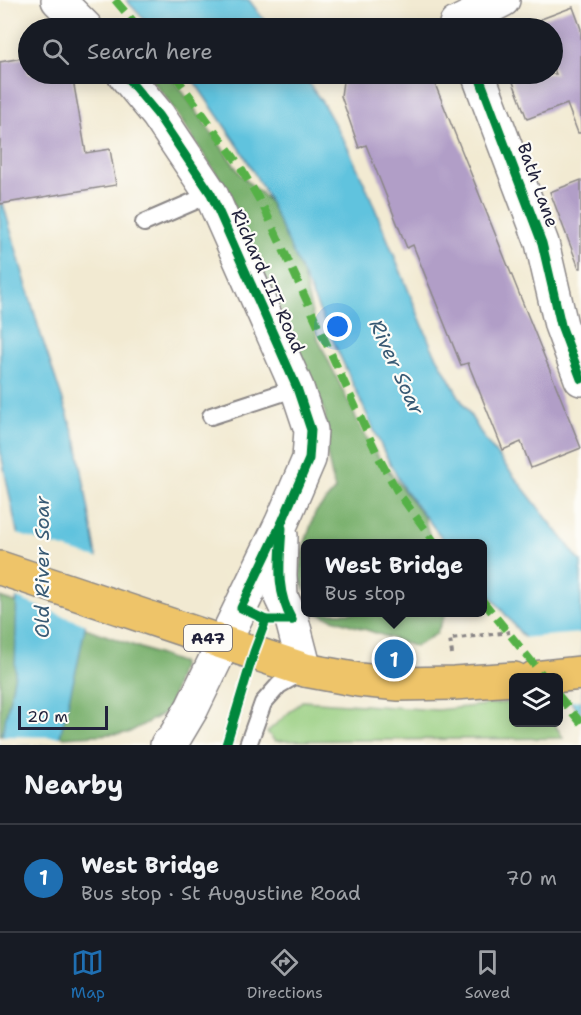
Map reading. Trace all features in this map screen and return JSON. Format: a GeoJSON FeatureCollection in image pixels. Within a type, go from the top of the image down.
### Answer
{"type":"FeatureCollection","features":[{"type":"Feature","properties":{"kind":"main road","name":"A47"},"geometry":{"type":"LineString","coordinates":[[5,569],[305,670],[359,680],[399,684],[509,679]]}},
{"type":"Feature","properties":{"kind":"main road"},"geometry":{"type":"LineString","coordinates":[[563,675],[581,673]]}},
{"type":"Feature","properties":{"kind":"street"},"geometry":{"type":"LineString","coordinates":[[58,0],[76,18]]}},
{"type":"Feature","properties":{"kind":"street"},"geometry":{"type":"LineString","coordinates":[[454,18],[503,0]]}},
{"type":"Feature","properties":{"kind":"street","name":"Richard III Road"},"geometry":{"type":"LineString","coordinates":[[132,84],[158,115],[211,194],[297,388],[311,430],[311,445],[304,472],[282,522],[192,708],[173,740],[167,745]]}},
{"type":"Feature","properties":{"kind":"street","name":"Bath Lane"},"geometry":{"type":"LineString","coordinates":[[482,84],[542,243],[561,325],[581,379]]}},
{"type":"Feature","properties":{"kind":"street","name":"Richard III Road"},"geometry":{"type":"LineString","coordinates":[[282,522],[281,597],[292,620],[305,670]]}},
{"type":"Feature","properties":{"kind":"lane"},"geometry":{"type":"LineString","coordinates":[[144,223],[211,194]]}},
{"type":"Feature","properties":{"kind":"lane"},"geometry":{"type":"LineString","coordinates":[[211,416],[297,388]]}},
{"type":"Feature","properties":{"kind":"lane"},"geometry":{"type":"LineString","coordinates":[[248,745],[263,704],[279,685],[305,670]]}},
{"type":"Feature","properties":{"kind":"path"},"geometry":{"type":"LineString","coordinates":[[459,638],[510,632]]}},
{"type":"Feature","properties":{"kind":"green space"},"geometry":{"type":"Polygon","coordinates":[[[155,84],[178,85],[241,175],[269,201],[301,267],[318,339],[362,430],[379,458],[424,517],[431,539],[306,539],[315,513],[335,490],[327,454],[325,413],[228,191],[155,84]]]}},
{"type":"Feature","properties":{"kind":"green space"},"geometry":{"type":"Polygon","coordinates":[[[0,597],[182,663],[168,711],[128,733],[64,737],[0,736],[0,597]]]}},
{"type":"Feature","properties":{"kind":"green space"},"geometry":{"type":"Polygon","coordinates":[[[328,617],[444,617],[436,634],[415,647],[328,617]]]}},
{"type":"Feature","properties":{"kind":"green space"},"geometry":{"type":"Polygon","coordinates":[[[302,701],[437,710],[509,702],[509,727],[556,727],[563,738],[275,741],[267,732],[302,701]]]}},
{"type":"Feature","properties":{"kind":"water"},"geometry":{"type":"Polygon","coordinates":[[[126,0],[249,0],[262,18],[143,18],[126,0]]]}},
{"type":"Feature","properties":{"kind":"water","name":"River Soar"},"geometry":{"type":"Polygon","coordinates":[[[196,84],[309,84],[322,102],[347,146],[367,189],[432,348],[461,400],[484,438],[581,562],[581,716],[563,691],[563,673],[550,673],[487,592],[487,539],[443,539],[404,489],[384,452],[266,194],[241,150],[196,84]]]}},
{"type":"Feature","properties":{"kind":"water","name":"Old River Soar"},"geometry":{"type":"Polygon","coordinates":[[[0,193],[39,329],[77,443],[98,563],[58,745],[0,745],[15,674],[18,536],[0,449],[0,193]]]}},
{"type":"Feature","properties":{"kind":"pier"},"geometry":{"type":"Polygon","coordinates":[[[14,533],[100,559],[89,626],[14,597],[14,533]]]}},
{"type":"Feature","properties":{"kind":"pier"},"geometry":{"type":"Polygon","coordinates":[[[581,633],[581,700],[567,702],[563,697],[563,673],[546,673],[520,638],[581,633]]]}},
{"type":"Feature","properties":{"kind":"pier"},"geometry":{"type":"Polygon","coordinates":[[[0,736],[63,737],[61,745],[0,745],[0,736]]]}},
{"type":"Feature","properties":{"kind":"building"},"geometry":{"type":"Polygon","coordinates":[[[573,7],[581,29],[581,133],[578,133],[567,104],[527,119],[514,84],[563,84],[563,18],[544,18],[573,7]]]}},
{"type":"Feature","properties":{"kind":"building"},"geometry":{"type":"Polygon","coordinates":[[[18,59],[18,84],[74,84],[86,153],[110,149],[116,185],[0,204],[0,62],[18,59]]]}},
{"type":"Feature","properties":{"kind":"building"},"geometry":{"type":"Polygon","coordinates":[[[343,84],[435,84],[581,448],[531,468],[521,442],[503,450],[468,363],[461,365],[413,245],[407,248],[366,145],[359,148],[341,96],[343,84]]]}},
{"type":"Feature","properties":{"kind":"building"},"geometry":{"type":"Polygon","coordinates":[[[581,180],[581,268],[579,268],[550,192],[581,180]]]}},
{"type":"Feature","properties":{"kind":"marked path"},"geometry":{"type":"LineString","coordinates":[[115,0],[130,18]]}},
{"type":"Feature","properties":{"kind":"marked path"},"geometry":{"type":"LineString","coordinates":[[181,84],[238,163],[265,210],[379,458],[397,491],[432,539]]}},
{"type":"Feature","properties":{"kind":"marked path"},"geometry":{"type":"LineString","coordinates":[[487,606],[541,673]]}},
{"type":"Feature","properties":{"kind":"marked path"},"geometry":{"type":"LineString","coordinates":[[563,701],[581,723]]}},
{"type":"Feature","properties":{"kind":"cycle path"},"geometry":{"type":"LineString","coordinates":[[132,84],[158,115],[211,194],[297,388],[311,430],[309,459],[241,608],[266,620],[292,620]]}},
{"type":"Feature","properties":{"kind":"cycle path"},"geometry":{"type":"LineString","coordinates":[[482,84],[542,243],[561,325],[581,379]]}},
{"type":"Feature","properties":{"kind":"cycle path"},"geometry":{"type":"LineString","coordinates":[[282,528],[281,586],[292,620]]}},
{"type":"Feature","properties":{"kind":"cycle path"},"geometry":{"type":"LineString","coordinates":[[226,745],[266,620]]}},
{"type":"Feature","properties":{"kind":"place","name":"West Bridge"},"geometry":{"type":"Point","coordinates":[394,659]}}]}
